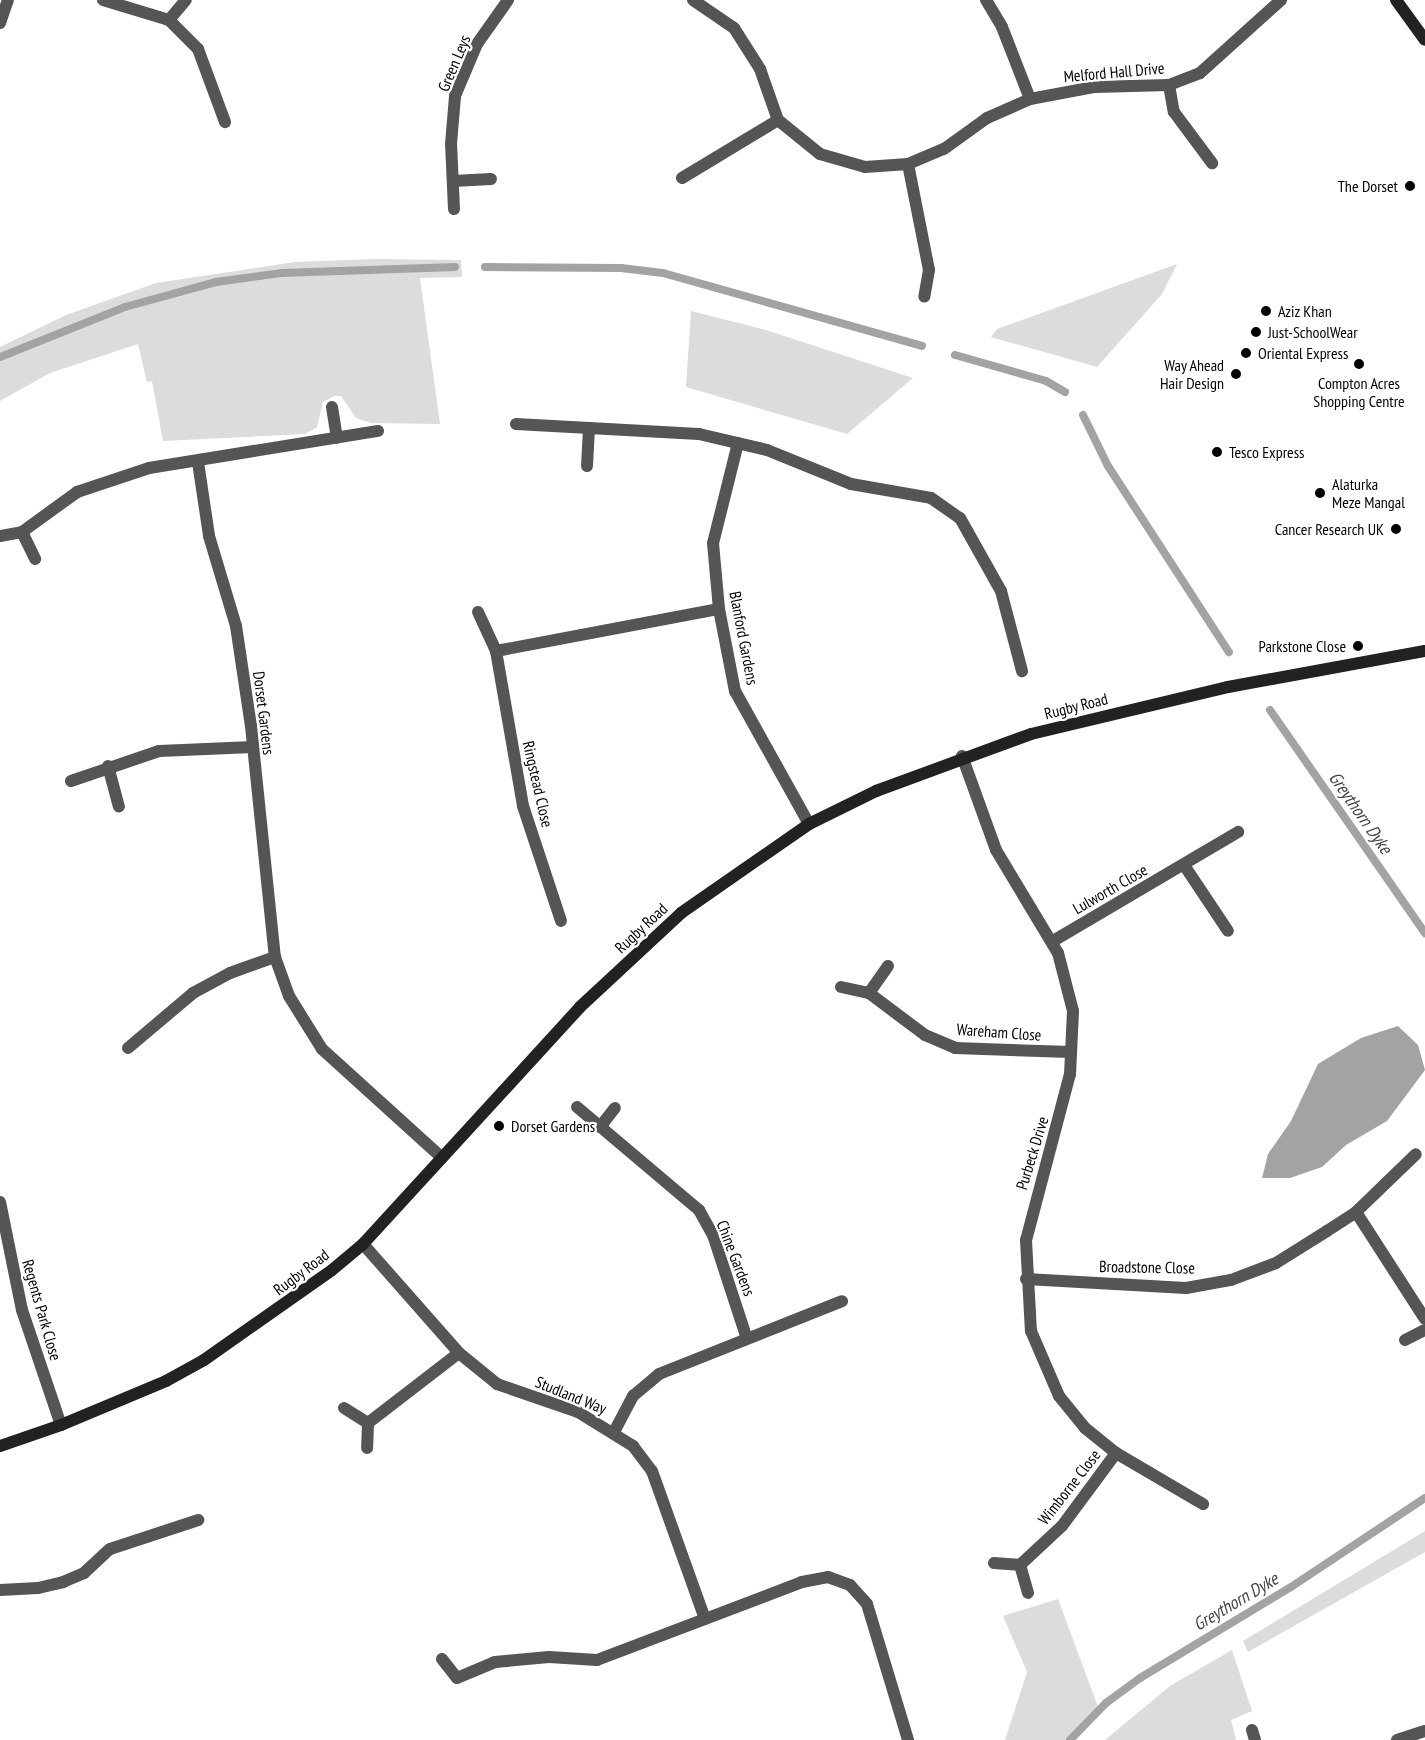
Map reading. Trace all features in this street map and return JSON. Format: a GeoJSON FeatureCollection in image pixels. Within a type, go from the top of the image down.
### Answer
{"type":"FeatureCollection","features":[{"type":"Feature","properties":{"kind":"street"},"geometry":{"type":"LineString","coordinates":[[0,24],[8,0]]}},
{"type":"Feature","properties":{"kind":"street"},"geometry":{"type":"LineString","coordinates":[[103,0],[169,20],[198,49],[225,122]]}},
{"type":"Feature","properties":{"kind":"street"},"geometry":{"type":"LineString","coordinates":[[169,20],[186,0]]}},
{"type":"Feature","properties":{"kind":"street","name":"Green Leys"},"geometry":{"type":"LineString","coordinates":[[454,209],[451,144],[455,96],[477,44],[508,0]]}},
{"type":"Feature","properties":{"kind":"street"},"geometry":{"type":"LineString","coordinates":[[682,178],[778,120],[760,69],[734,28],[693,0]]}},
{"type":"Feature","properties":{"kind":"street"},"geometry":{"type":"LineString","coordinates":[[986,0],[1002,27],[1030,99]]}},
{"type":"Feature","properties":{"kind":"street","name":"Melford Hall Drive"},"geometry":{"type":"LineString","coordinates":[[778,120],[820,154],[865,167],[908,164],[944,149],[987,118],[1030,99],[1095,87],[1168,86],[1200,73],[1281,0]]}},
{"type":"Feature","properties":{"kind":"street"},"geometry":{"type":"LineString","coordinates":[[1396,0],[1425,40]]}},
{"type":"Feature","properties":{"kind":"street"},"geometry":{"type":"LineString","coordinates":[[1168,86],[1174,112],[1212,163]]}},
{"type":"Feature","properties":{"kind":"street"},"geometry":{"type":"LineString","coordinates":[[908,164],[929,270],[924,297]]}},
{"type":"Feature","properties":{"kind":"street"},"geometry":{"type":"LineString","coordinates":[[453,181],[491,179]]}},
{"type":"Feature","properties":{"kind":"street"},"geometry":{"type":"LineString","coordinates":[[332,407],[337,438]]}},
{"type":"Feature","properties":{"kind":"street"},"geometry":{"type":"LineString","coordinates":[[516,424],[699,434],[738,443],[851,484],[931,498],[960,518],[1001,591],[1022,671]]}},
{"type":"Feature","properties":{"kind":"street"},"geometry":{"type":"LineString","coordinates":[[587,466],[589,428]]}},
{"type":"Feature","properties":{"kind":"street"},"geometry":{"type":"LineString","coordinates":[[0,536],[22,532],[77,492],[149,468],[198,462],[378,431]]}},
{"type":"Feature","properties":{"kind":"street","name":"Blanford Gardens"},"geometry":{"type":"LineString","coordinates":[[738,443],[713,543],[719,609],[735,691],[808,824]]}},
{"type":"Feature","properties":{"kind":"street","name":"Dorset Gardens"},"geometry":{"type":"LineString","coordinates":[[198,462],[209,536],[236,626],[253,747],[275,957],[289,996],[322,1049],[442,1158]]}},
{"type":"Feature","properties":{"kind":"street"},"geometry":{"type":"LineString","coordinates":[[22,532],[35,559]]}},
{"type":"Feature","properties":{"kind":"street"},"geometry":{"type":"LineString","coordinates":[[496,651],[719,609]]}},
{"type":"Feature","properties":{"kind":"street","name":"Ringstead Close"},"geometry":{"type":"LineString","coordinates":[[478,612],[496,651],[523,806],[561,921]]}},
{"type":"Feature","properties":{"kind":"street","name":"Rugby Road"},"geometry":{"type":"LineString","coordinates":[[0,1446],[61,1425],[140,1393],[204,1360],[268,1317],[363,1244],[580,1007],[681,913],[808,824],[876,790],[962,756],[1031,734],[1156,703],[1425,651]]}},
{"type":"Feature","properties":{"kind":"street"},"geometry":{"type":"LineString","coordinates":[[70,781],[108,766],[159,751],[253,747]]}},
{"type":"Feature","properties":{"kind":"street","name":"Purbeck Drive"},"geometry":{"type":"LineString","coordinates":[[962,756],[996,850],[1053,941],[1068,978],[1073,1011],[1071,1052],[1063,1107],[1026,1240],[1026,1279],[1031,1331],[1041,1362],[1059,1396],[1085,1428],[1116,1453],[1203,1504]]}},
{"type":"Feature","properties":{"kind":"street"},"geometry":{"type":"LineString","coordinates":[[108,766],[119,807]]}},
{"type":"Feature","properties":{"kind":"street","name":"Lulworth Close"},"geometry":{"type":"LineString","coordinates":[[1053,941],[1238,832]]}},
{"type":"Feature","properties":{"kind":"street"},"geometry":{"type":"LineString","coordinates":[[1184,865],[1228,931]]}},
{"type":"Feature","properties":{"kind":"street"},"geometry":{"type":"LineString","coordinates":[[128,1048],[193,993],[230,974],[275,957]]}},
{"type":"Feature","properties":{"kind":"street"},"geometry":{"type":"LineString","coordinates":[[869,993],[888,966]]}},
{"type":"Feature","properties":{"kind":"street","name":"Wareham Close"},"geometry":{"type":"LineString","coordinates":[[841,987],[869,993],[925,1035],[955,1048],[1071,1052]]}},
{"type":"Feature","properties":{"kind":"street","name":"Chine Gardens"},"geometry":{"type":"LineString","coordinates":[[577,1107],[699,1210],[713,1235],[747,1339]]}},
{"type":"Feature","properties":{"kind":"street"},"geometry":{"type":"LineString","coordinates":[[600,1127],[615,1108]]}},
{"type":"Feature","properties":{"kind":"street","name":"Broadstone Close"},"geometry":{"type":"LineString","coordinates":[[1026,1279],[1186,1288],[1231,1280],[1275,1263],[1356,1212],[1416,1154]]}},
{"type":"Feature","properties":{"kind":"street","name":"Regents Park Close"},"geometry":{"type":"LineString","coordinates":[[0,1202],[14,1282],[61,1425]]}},
{"type":"Feature","properties":{"kind":"street"},"geometry":{"type":"LineString","coordinates":[[1356,1212],[1425,1318]]}},
{"type":"Feature","properties":{"kind":"street","name":"Studland Way"},"geometry":{"type":"LineString","coordinates":[[363,1244],[459,1353],[497,1384],[578,1412],[615,1432],[633,1446],[652,1471],[705,1619]]}},
{"type":"Feature","properties":{"kind":"street"},"geometry":{"type":"LineString","coordinates":[[0,1285],[14,1282]]}},
{"type":"Feature","properties":{"kind":"street"},"geometry":{"type":"LineString","coordinates":[[615,1432],[633,1396],[645,1383],[842,1301]]}},
{"type":"Feature","properties":{"kind":"street"},"geometry":{"type":"LineString","coordinates":[[1405,1340],[1425,1330]]}},
{"type":"Feature","properties":{"kind":"street"},"geometry":{"type":"LineString","coordinates":[[368,1423],[459,1353]]}},
{"type":"Feature","properties":{"kind":"street"},"geometry":{"type":"LineString","coordinates":[[344,1408],[368,1423]]}},
{"type":"Feature","properties":{"kind":"street"},"geometry":{"type":"LineString","coordinates":[[367,1448],[368,1423]]}},
{"type":"Feature","properties":{"kind":"street","name":"Wimborne Close"},"geometry":{"type":"LineString","coordinates":[[1020,1564],[1062,1527],[1116,1453]]}},
{"type":"Feature","properties":{"kind":"street"},"geometry":{"type":"LineString","coordinates":[[0,1590],[38,1588],[63,1582],[84,1573],[110,1549],[198,1520]]}},
{"type":"Feature","properties":{"kind":"street"},"geometry":{"type":"LineString","coordinates":[[994,1563],[1020,1564],[1028,1593]]}},
{"type":"Feature","properties":{"kind":"street"},"geometry":{"type":"LineString","coordinates":[[442,1659],[457,1678],[495,1662],[549,1657],[597,1660],[802,1582],[828,1577],[850,1585],[867,1604],[908,1740]]}},
{"type":"Feature","properties":{"kind":"street"},"geometry":{"type":"LineString","coordinates":[[1398,1740],[1425,1731]]}},
{"type":"Feature","properties":{"kind":"shaded area"},"geometry":{"type":"Polygon","coordinates":[[[374,259],[461,260],[462,277],[420,278],[440,424],[371,423],[356,418],[341,396],[334,396],[323,402],[317,427],[305,434],[163,441],[152,381],[147,382],[138,344],[50,373],[0,401],[0,347],[66,315],[156,283],[295,262],[374,259]]]}},
{"type":"Feature","properties":{"kind":"shaded area"},"geometry":{"type":"Polygon","coordinates":[[[1177,264],[1162,294],[1097,367],[991,337],[997,329],[1177,264]]]}},
{"type":"Feature","properties":{"kind":"shaded area"},"geometry":{"type":"Polygon","coordinates":[[[691,311],[766,330],[913,378],[847,434],[686,387],[691,311]]]}},
{"type":"Feature","properties":{"kind":"shaded area"},"geometry":{"type":"Polygon","coordinates":[[[1398,1026],[1418,1045],[1425,1070],[1387,1121],[1346,1145],[1322,1167],[1290,1178],[1262,1178],[1268,1154],[1291,1121],[1318,1064],[1361,1038],[1398,1026]]]}},
{"type":"Feature","properties":{"kind":"shaded area"},"geometry":{"type":"Polygon","coordinates":[[[1425,1531],[1425,1552],[1248,1652],[1243,1641],[1425,1531]]]}},
{"type":"Feature","properties":{"kind":"shaded area"},"geometry":{"type":"Polygon","coordinates":[[[1058,1599],[1098,1707],[1069,1740],[1005,1740],[1027,1672],[1003,1616],[1058,1599]]]}},
{"type":"Feature","properties":{"kind":"shaded area"},"geometry":{"type":"Polygon","coordinates":[[[1232,1650],[1252,1711],[1231,1720],[1236,1740],[1105,1740],[1170,1686],[1232,1650]]]}},
{"type":"Feature","properties":{"kind":"waterway"},"geometry":{"type":"LineString","coordinates":[[0,357],[125,307],[216,282],[282,273],[455,267]]}},
{"type":"Feature","properties":{"kind":"waterway"},"geometry":{"type":"LineString","coordinates":[[485,267],[621,268],[663,273],[922,346]]}},
{"type":"Feature","properties":{"kind":"waterway"},"geometry":{"type":"LineString","coordinates":[[955,355],[1046,381],[1065,392]]}},
{"type":"Feature","properties":{"kind":"waterway"},"geometry":{"type":"LineString","coordinates":[[1083,415],[1108,466],[1229,652]]}},
{"type":"Feature","properties":{"kind":"waterway","name":"Greythorn Dyke"},"geometry":{"type":"LineString","coordinates":[[1270,710],[1425,933]]}},
{"type":"Feature","properties":{"kind":"waterway","name":"Greythorn Dyke"},"geometry":{"type":"LineString","coordinates":[[1070,1740],[1106,1703],[1140,1678],[1291,1587],[1425,1498]]}},
{"type":"Feature","properties":{"kind":"place","name":"The Dorset"},"geometry":{"type":"Point","coordinates":[1410,186]}},
{"type":"Feature","properties":{"kind":"place","name":"Aziz Khan"},"geometry":{"type":"Point","coordinates":[1266,311]}},
{"type":"Feature","properties":{"kind":"place","name":"Just-SchoolWear"},"geometry":{"type":"Point","coordinates":[1256,332]}},
{"type":"Feature","properties":{"kind":"place","name":"Oriental Express"},"geometry":{"type":"Point","coordinates":[1246,353]}},
{"type":"Feature","properties":{"kind":"place","name":"Compton Acres Shopping Centre"},"geometry":{"type":"Point","coordinates":[1359,364]}},
{"type":"Feature","properties":{"kind":"place","name":"Way Ahead Hair Design"},"geometry":{"type":"Point","coordinates":[1236,374]}},
{"type":"Feature","properties":{"kind":"place","name":"Tesco Express"},"geometry":{"type":"Point","coordinates":[1217,452]}},
{"type":"Feature","properties":{"kind":"place","name":"Alaturka Meze Mangal"},"geometry":{"type":"Point","coordinates":[1320,493]}},
{"type":"Feature","properties":{"kind":"place","name":"Cancer Research UK"},"geometry":{"type":"Point","coordinates":[1396,529]}},
{"type":"Feature","properties":{"kind":"place","name":"Parkstone Close"},"geometry":{"type":"Point","coordinates":[1358,646]}},
{"type":"Feature","properties":{"kind":"place","name":"Dorset Gardens"},"geometry":{"type":"Point","coordinates":[499,1126]}}]}
